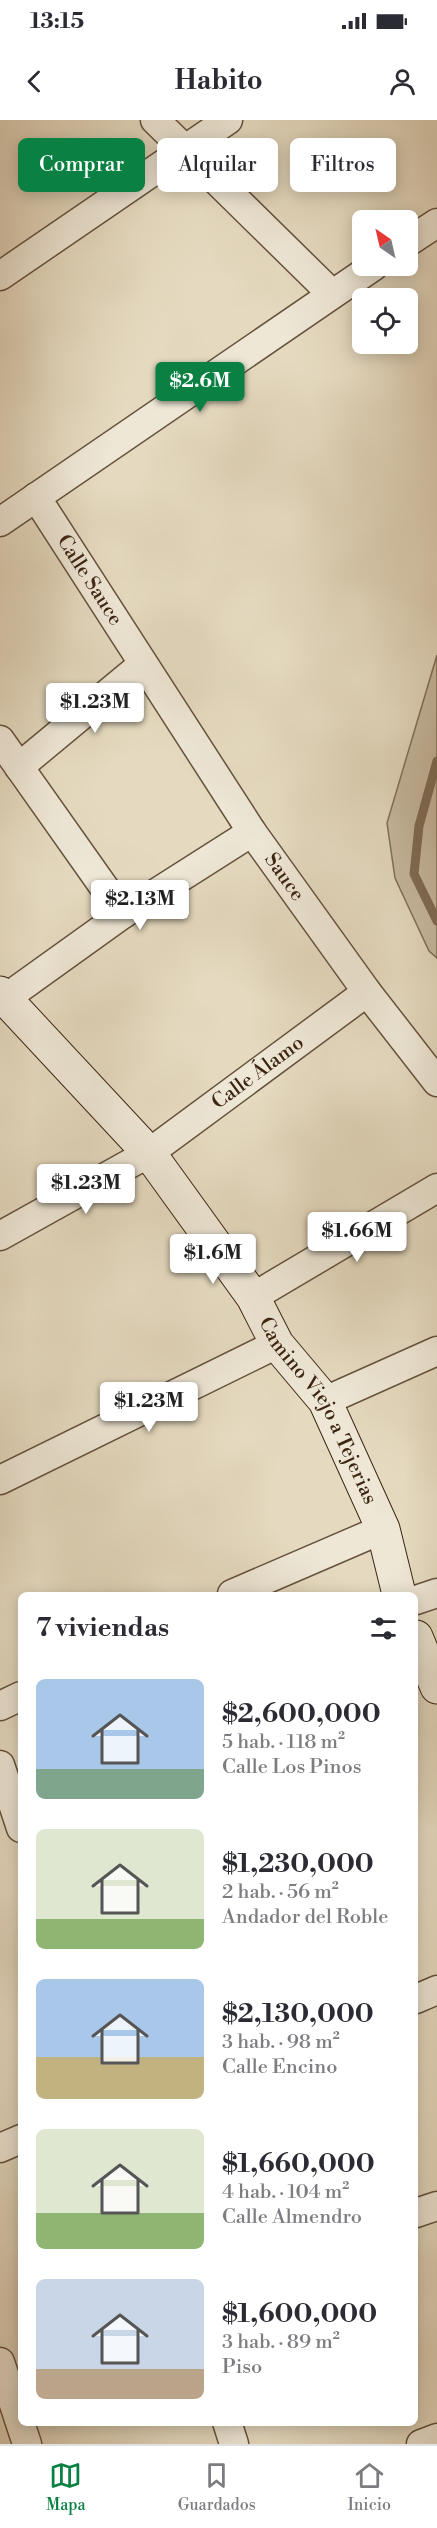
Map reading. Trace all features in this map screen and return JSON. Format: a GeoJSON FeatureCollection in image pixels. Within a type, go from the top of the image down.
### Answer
{"type":"FeatureCollection","features":[{"type":"Feature","properties":{"kind":"street"},"geometry":{"type":"LineString","coordinates":[[155,120],[172,138]]}},
{"type":"Feature","properties":{"kind":"street"},"geometry":{"type":"LineString","coordinates":[[202,138],[228,120]]}},
{"type":"Feature","properties":{"kind":"street"},"geometry":{"type":"LineString","coordinates":[[0,276],[157,168]]}},
{"type":"Feature","properties":{"kind":"street"},"geometry":{"type":"LineString","coordinates":[[227,192],[332,294]]}},
{"type":"Feature","properties":{"kind":"street"},"geometry":{"type":"LineString","coordinates":[[418,235],[437,223]]}},
{"type":"Feature","properties":{"kind":"street"},"geometry":{"type":"LineString","coordinates":[[0,522],[359,276]]}},
{"type":"Feature","properties":{"kind":"street","name":"Calle Sauce"},"geometry":{"type":"LineString","coordinates":[[36,497],[142,664]]}},
{"type":"Feature","properties":{"kind":"street"},"geometry":{"type":"LineString","coordinates":[[19,767],[142,664]]}},
{"type":"Feature","properties":{"kind":"street","name":"Sauce"},"geometry":{"type":"LineString","coordinates":[[142,664],[252,832],[367,992],[437,1082]]}},
{"type":"Feature","properties":{"kind":"street"},"geometry":{"type":"LineString","coordinates":[[0,740],[123,914]]}},
{"type":"Feature","properties":{"kind":"street"},"geometry":{"type":"LineString","coordinates":[[3,996],[123,914],[252,832]]}},
{"type":"Feature","properties":{"kind":"street","name":"Calle Álamo"},"geometry":{"type":"LineString","coordinates":[[0,1236],[149,1153],[367,992]]}},
{"type":"Feature","properties":{"kind":"street","name":"Camino Viejo a Tejerias"},"geometry":{"type":"LineString","coordinates":[[3,996],[149,1153],[253,1297],[277,1344],[325,1401],[383,1529],[399,1592]]}},
{"type":"Feature","properties":{"kind":"street"},"geometry":{"type":"LineString","coordinates":[[253,1297],[437,1188]]}},
{"type":"Feature","properties":{"kind":"street"},"geometry":{"type":"LineString","coordinates":[[0,1480],[277,1344]]}},
{"type":"Feature","properties":{"kind":"street"},"geometry":{"type":"LineString","coordinates":[[325,1401],[437,1351]]}},
{"type":"Feature","properties":{"kind":"street"},"geometry":{"type":"LineString","coordinates":[[237,1592],[383,1529]]}},
{"type":"Feature","properties":{"kind":"street"},"geometry":{"type":"LineString","coordinates":[[418,1599],[437,1593]]}},
{"type":"Feature","properties":{"kind":"street"},"geometry":{"type":"LineString","coordinates":[[418,1642],[437,1687]]}},
{"type":"Feature","properties":{"kind":"street"},"geometry":{"type":"LineString","coordinates":[[0,1706],[18,1697]]}},
{"type":"Feature","properties":{"kind":"street"},"geometry":{"type":"LineString","coordinates":[[0,1765],[18,1819]]}},
{"type":"Feature","properties":{"kind":"street"},"geometry":{"type":"LineString","coordinates":[[418,1998],[437,1990]]}},
{"type":"Feature","properties":{"kind":"street"},"geometry":{"type":"LineString","coordinates":[[0,2148],[18,2140]]}},
{"type":"Feature","properties":{"kind":"street"},"geometry":{"type":"LineString","coordinates":[[418,2212],[437,2206]]}},
{"type":"Feature","properties":{"kind":"street"},"geometry":{"type":"LineString","coordinates":[[0,2362],[18,2417]]}},
{"type":"Feature","properties":{"kind":"street"},"geometry":{"type":"LineString","coordinates":[[21,2426],[27,2444]]}},
{"type":"Feature","properties":{"kind":"street"},"geometry":{"type":"LineString","coordinates":[[228,2426],[234,2444]]}},
{"type":"Feature","properties":{"kind":"street"},"geometry":{"type":"LineString","coordinates":[[421,2444],[437,2438]]}},
{"type":"Feature","properties":{"kind":"shaded area"},"geometry":{"type":"Polygon","coordinates":[[[437,655],[437,958],[429,951],[395,878],[387,823],[437,655]]]}},
{"type":"Feature","properties":{"kind":"waterway"},"geometry":{"type":"LineString","coordinates":[[437,761],[419,826],[414,874],[437,921]]}}]}
